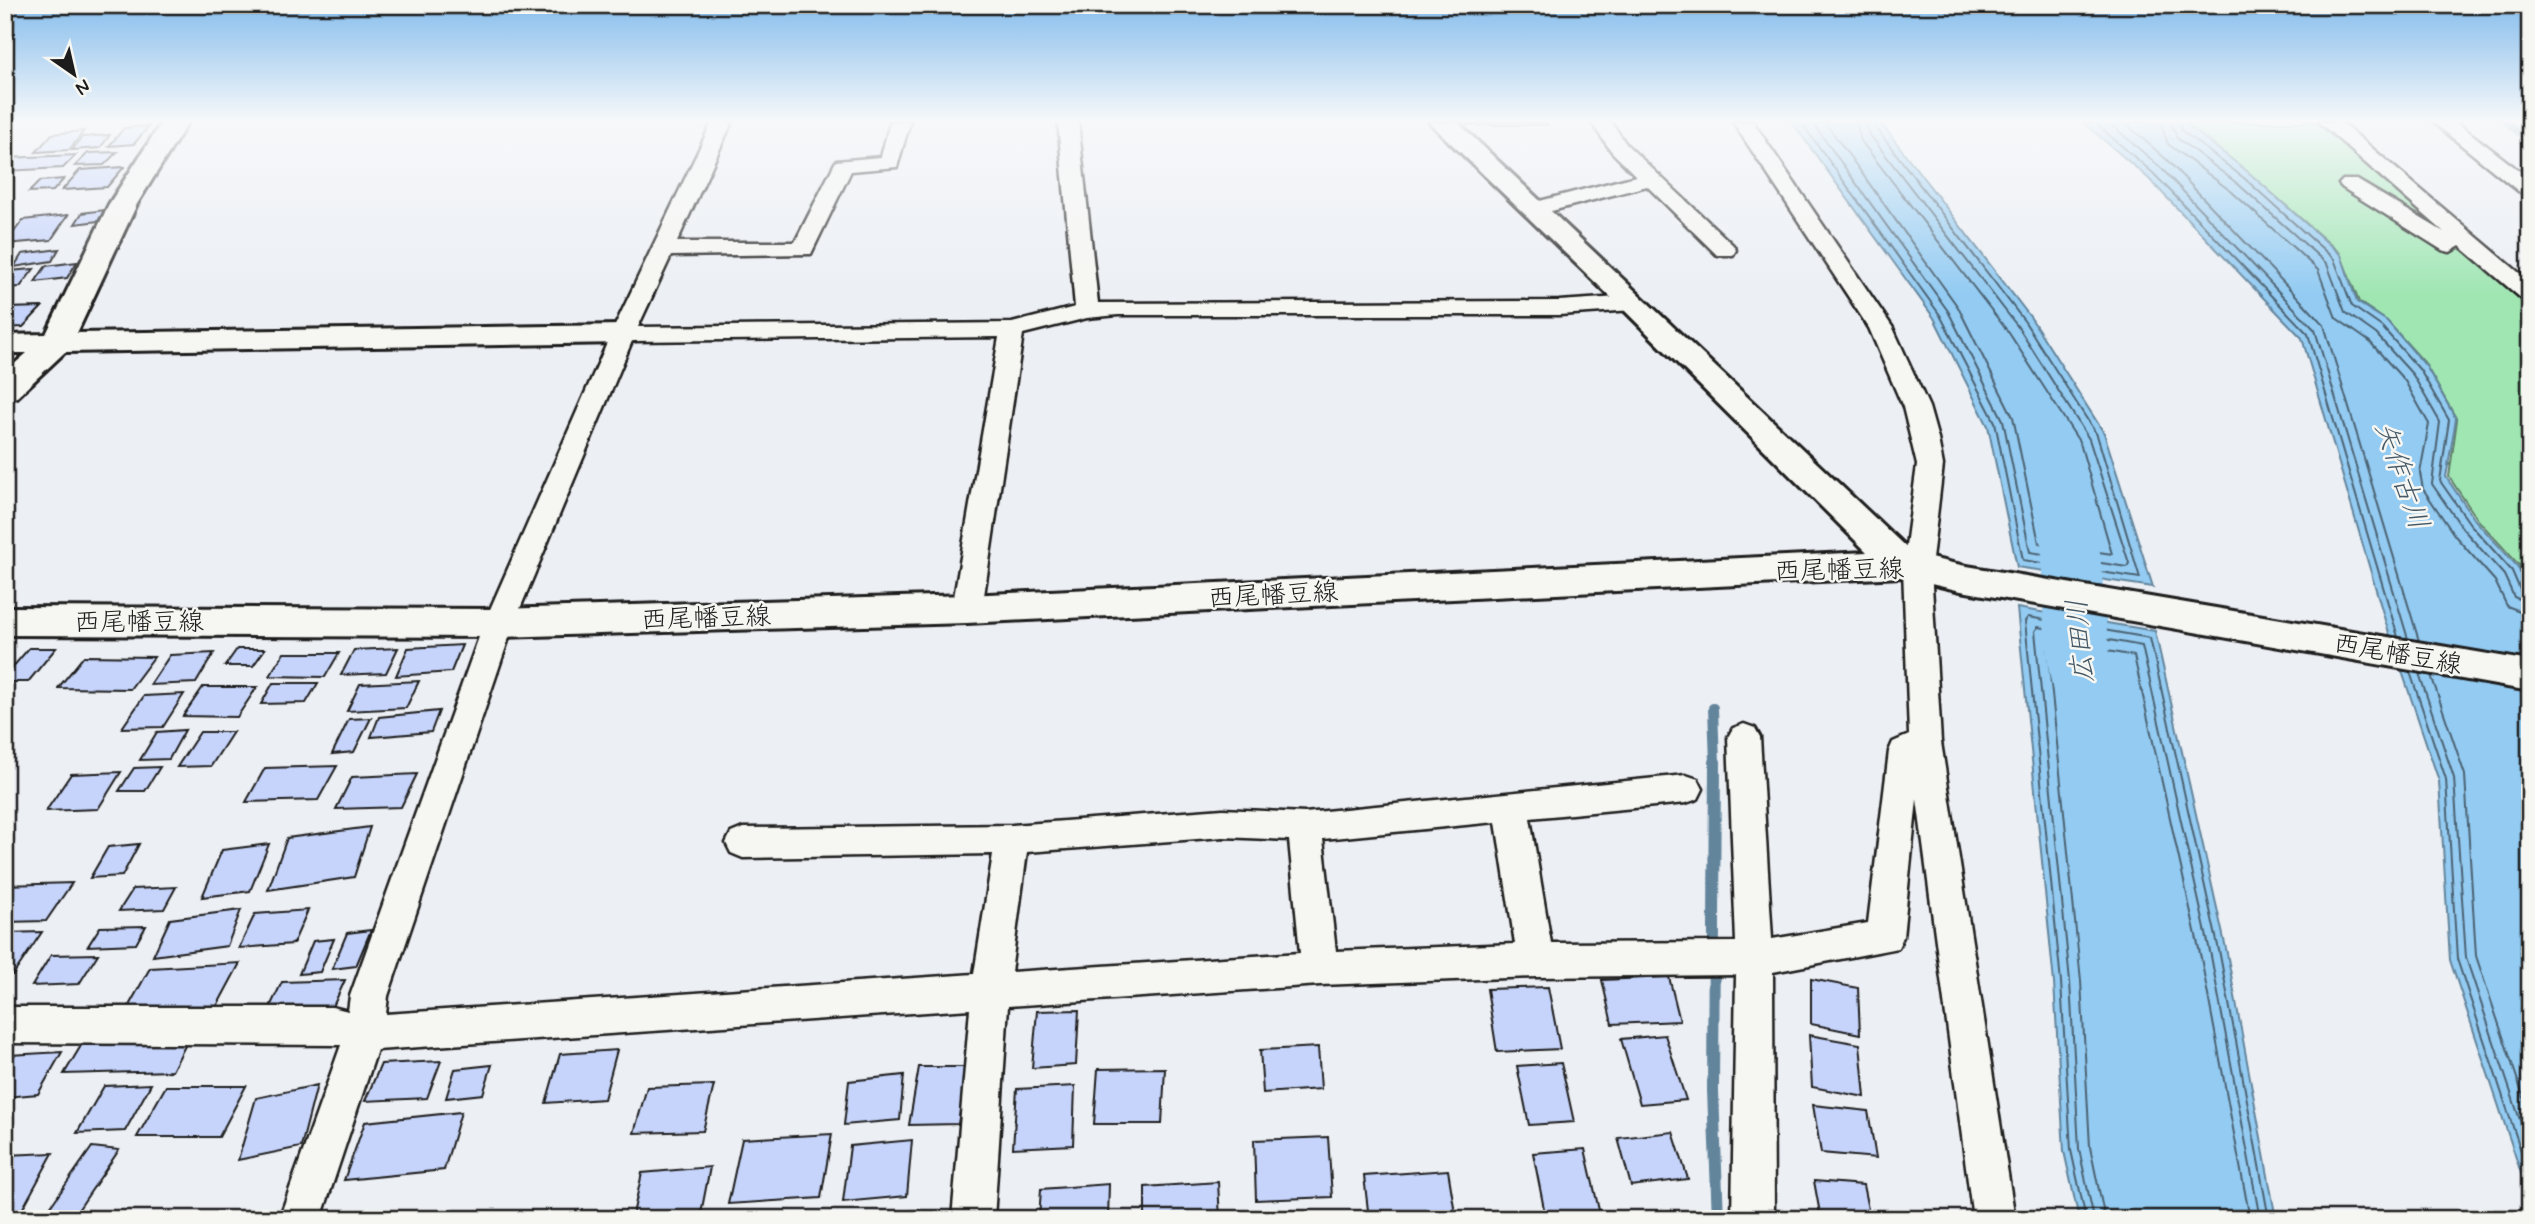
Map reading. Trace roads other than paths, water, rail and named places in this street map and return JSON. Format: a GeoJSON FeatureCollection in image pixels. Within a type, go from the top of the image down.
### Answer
{"type":"FeatureCollection","features":[{"type":"Feature","properties":{"kind":"main road"},"geometry":{"type":"LineString","coordinates":[[5,390],[57,343],[123,204],[139,179]]}},
{"type":"Feature","properties":{"kind":"main road"},"geometry":{"type":"LineString","coordinates":[[1504,179],[1909,566]]}},
{"type":"Feature","properties":{"kind":"main road"},"geometry":{"type":"LineString","coordinates":[[5,344],[623,334]]}},
{"type":"Feature","properties":{"kind":"main road","name":"西尾幡豆線"},"geometry":{"type":"LineString","coordinates":[[5,621],[499,623],[967,610],[1909,566],[1961,578],[2530,676]]}},
{"type":"Feature","properties":{"kind":"street"},"geometry":{"type":"LineString","coordinates":[[300,1219],[364,1033],[369,996],[499,623],[623,334],[696,179]]}},
{"type":"Feature","properties":{"kind":"street"},"geometry":{"type":"LineString","coordinates":[[664,249],[803,249],[836,179]]}},
{"type":"Feature","properties":{"kind":"street"},"geometry":{"type":"LineString","coordinates":[[1074,179],[1087,311]]}},
{"type":"Feature","properties":{"kind":"street"},"geometry":{"type":"LineString","coordinates":[[1536,209],[1649,179]]}},
{"type":"Feature","properties":{"kind":"street"},"geometry":{"type":"LineString","coordinates":[[1649,179],[1725,250]]}},
{"type":"Feature","properties":{"kind":"street"},"geometry":{"type":"LineString","coordinates":[[1781,179],[1881,328],[1916,407],[1930,465],[1909,566],[1925,742],[1994,1219]]}},
{"type":"Feature","properties":{"kind":"street"},"geometry":{"type":"LineString","coordinates":[[2396,179],[2528,292]]}},
{"type":"Feature","properties":{"kind":"street"},"geometry":{"type":"LineString","coordinates":[[2516,179],[2530,190]]}},
{"type":"Feature","properties":{"kind":"street"},"geometry":{"type":"LineString","coordinates":[[2350,184],[2528,292]]}},
{"type":"Feature","properties":{"kind":"street"},"geometry":{"type":"LineString","coordinates":[[623,334],[1012,330],[1087,311],[1559,308],[1634,303]]}},
{"type":"Feature","properties":{"kind":"street"},"geometry":{"type":"LineString","coordinates":[[967,610],[1012,330]]}},
{"type":"Feature","properties":{"kind":"street"},"geometry":{"type":"LineString","coordinates":[[1744,737],[1742,958],[1753,1219]]}},
{"type":"Feature","properties":{"kind":"street"},"geometry":{"type":"LineString","coordinates":[[5,1025],[332,1025],[364,1033],[1320,968],[1536,960],[1742,958],[1885,937],[1905,751],[1925,742]]}},
{"type":"Feature","properties":{"kind":"street"},"geometry":{"type":"LineString","coordinates":[[743,842],[1012,839],[1223,823],[1305,827],[1686,789]]}},
{"type":"Feature","properties":{"kind":"street"},"geometry":{"type":"LineString","coordinates":[[1511,807],[1536,960]]}},
{"type":"Feature","properties":{"kind":"street"},"geometry":{"type":"LineString","coordinates":[[1305,827],[1320,968]]}},
{"type":"Feature","properties":{"kind":"street"},"geometry":{"type":"LineString","coordinates":[[974,1219],[990,992],[1012,839]]}},
{"type":"Feature","properties":{"kind":"water"},"geometry":{"type":"Polygon","coordinates":[[[1833,179],[1924,179],[2031,318],[2104,433],[2153,587],[2017,567],[1988,426],[1934,318],[1833,179]]]}},
{"type":"Feature","properties":{"kind":"water","name":"矢作古川"},"geometry":{"type":"Polygon","coordinates":[[[2149,179],[2256,179],[2341,255],[2357,302],[2387,321],[2426,366],[2456,419],[2446,477],[2475,520],[2518,567],[2530,595],[2530,1200],[2450,960],[2439,781],[2387,627],[2302,338],[2149,179]]]}},
{"type":"Feature","properties":{"kind":"water"},"geometry":{"type":"Polygon","coordinates":[[[2017,608],[2155,631],[2227,953],[2276,1219],[2079,1219],[2064,1151],[2054,983],[2017,608]]]}},
{"type":"Feature","properties":{"kind":"waterway","name":"広田川"},"geometry":{"type":"LineString","coordinates":[[2068,496],[2079,666],[2085,700]]}},
{"type":"Feature","properties":{"kind":"waterway"},"geometry":{"type":"LineString","coordinates":[[1713,708],[1715,763]]}},
{"type":"Feature","properties":{"kind":"waterway"},"geometry":{"type":"LineString","coordinates":[[1715,763],[1713,1091],[1718,1219]]}}]}
